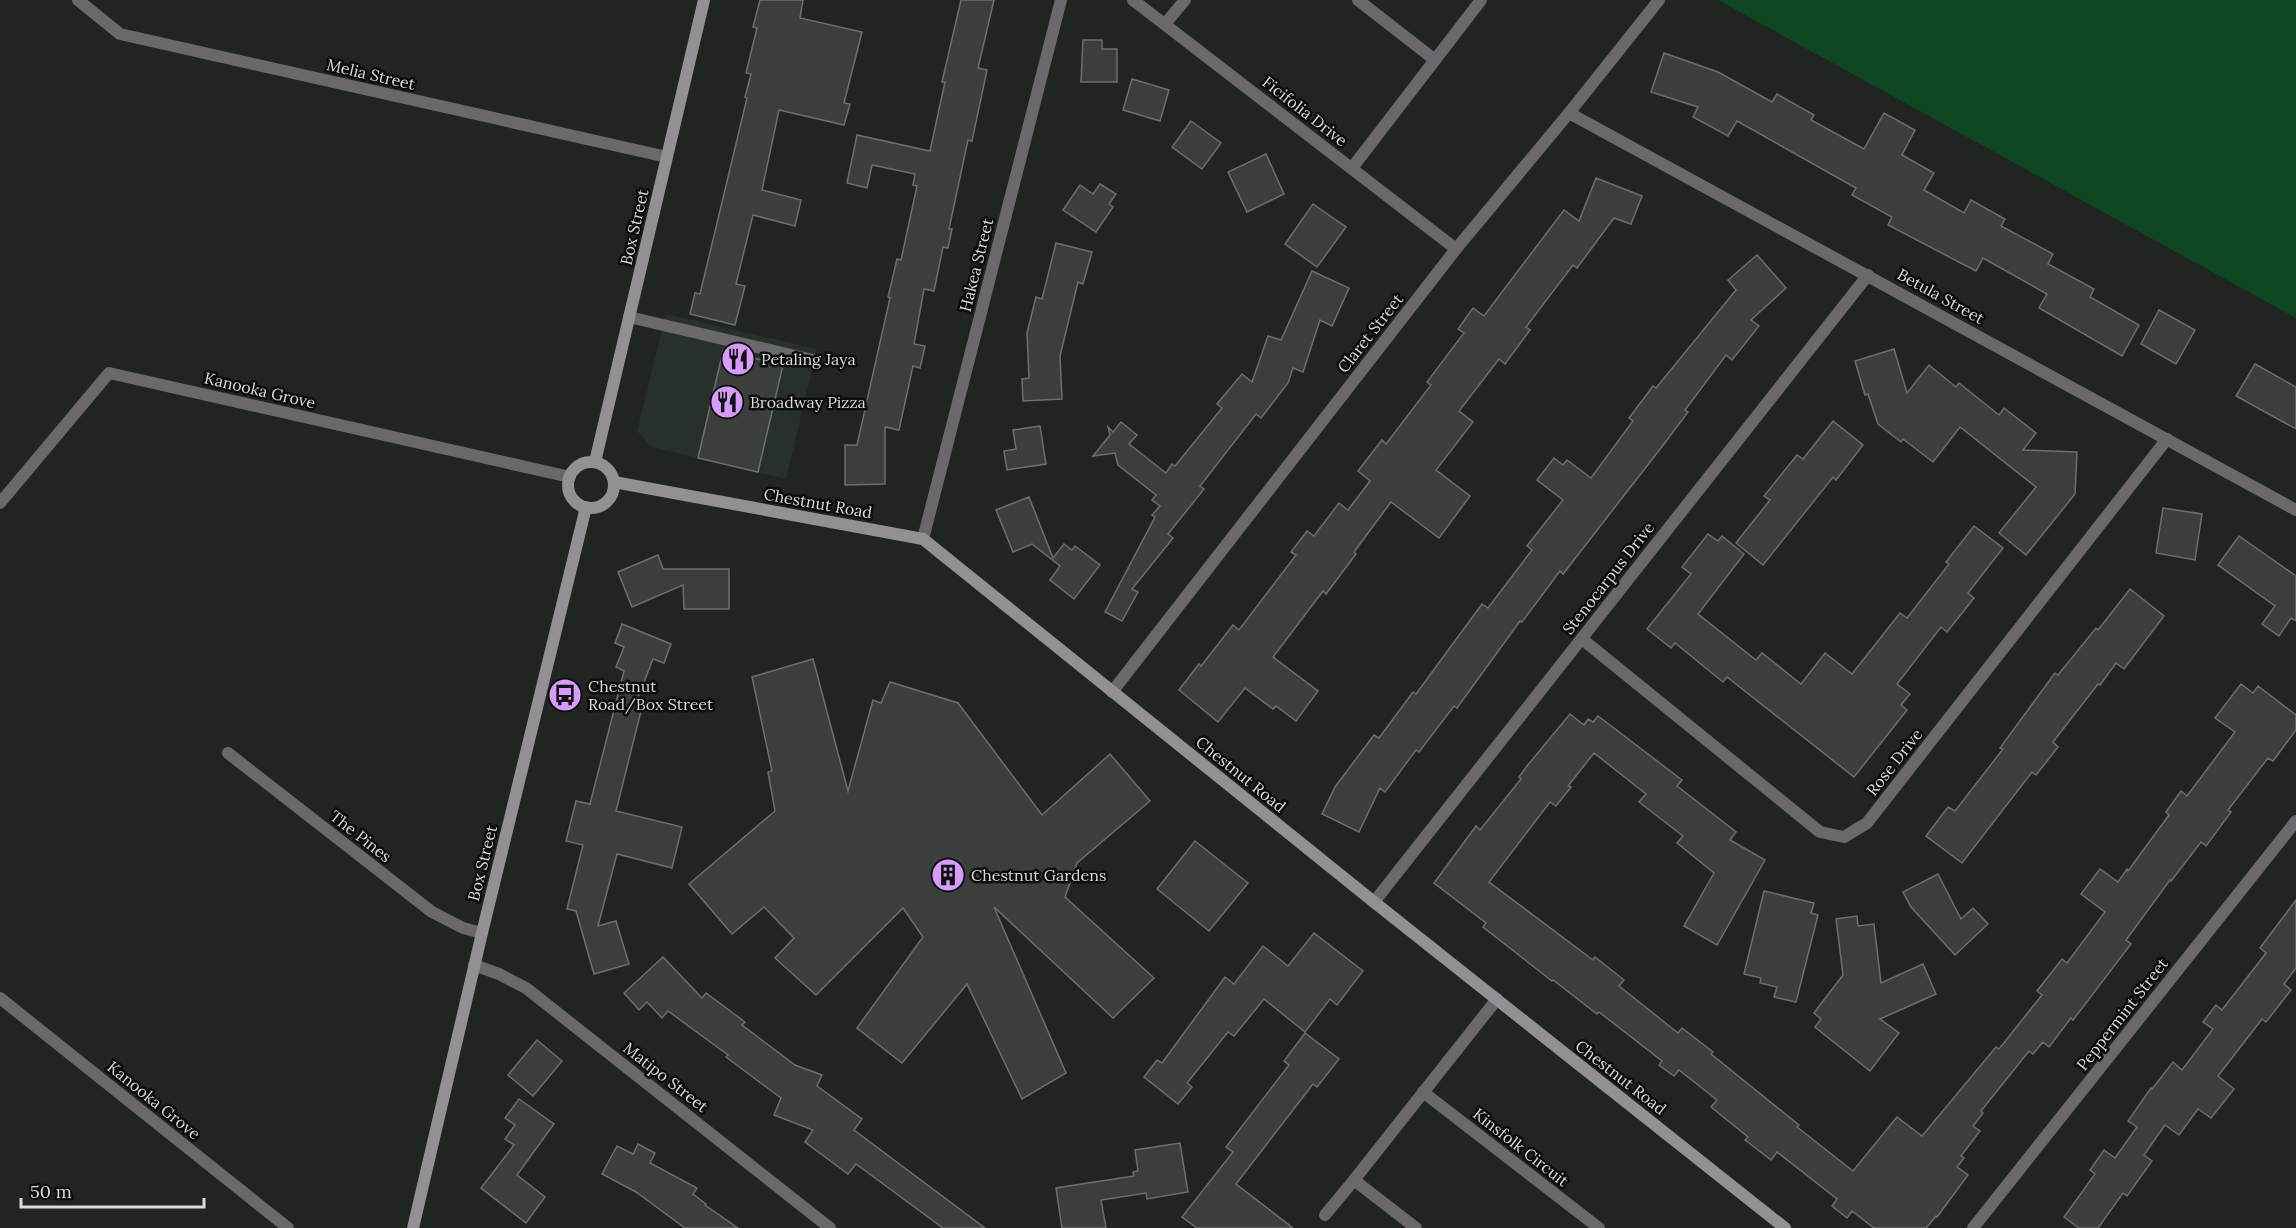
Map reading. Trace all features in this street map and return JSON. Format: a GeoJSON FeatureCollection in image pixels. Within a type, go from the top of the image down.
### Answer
{"type":"FeatureCollection","features":[{"type":"Feature","properties":{"kind":"street","name":"Melia Street"},"geometry":{"type":"LineString","coordinates":[[78,0],[120,34],[667,157]]}},
{"type":"Feature","properties":{"kind":"street","name":"Box Street"},"geometry":{"type":"LineString","coordinates":[[595,462],[704,0]]}},
{"type":"Feature","properties":{"kind":"street","name":"Hakea Street"},"geometry":{"type":"LineString","coordinates":[[923,539],[1061,0]]}},
{"type":"Feature","properties":{"kind":"street","name":"Ficifolia Drive"},"geometry":{"type":"LineString","coordinates":[[1133,0],[1456,249]]}},
{"type":"Feature","properties":{"kind":"street"},"geometry":{"type":"LineString","coordinates":[[1165,24],[1185,0]]}},
{"type":"Feature","properties":{"kind":"street"},"geometry":{"type":"LineString","coordinates":[[1358,0],[1435,60]]}},
{"type":"Feature","properties":{"kind":"street"},"geometry":{"type":"LineString","coordinates":[[1352,168],[1481,0]]}},
{"type":"Feature","properties":{"kind":"street","name":"Claret Street"},"geometry":{"type":"LineString","coordinates":[[1112,692],[1456,249],[1659,0]]}},
{"type":"Feature","properties":{"kind":"street","name":"Betula Street"},"geometry":{"type":"LineString","coordinates":[[1569,113],[2296,510]]}},
{"type":"Feature","properties":{"kind":"street","name":"Stenocarpus Drive"},"geometry":{"type":"LineString","coordinates":[[1374,902],[1868,275]]}},
{"type":"Feature","properties":{"kind":"street"},"geometry":{"type":"LineString","coordinates":[[629,317],[813,360]]}},
{"type":"Feature","properties":{"kind":"street","name":"Kanooka Grove"},"geometry":{"type":"LineString","coordinates":[[0,503],[109,373],[570,477]]}},
{"type":"Feature","properties":{"kind":"street","name":"Rose Drive"},"geometry":{"type":"LineString","coordinates":[[1582,639],[1820,832],[1844,837],[1867,823],[2168,440]]}},
{"type":"Feature","properties":{"kind":"street"},"geometry":{"type":"LineString","coordinates":[[595,462],[608,470],[614,482],[614,490],[605,503],[598,507],[586,507],[573,499],[569,492],[570,477],[579,465],[595,462]]}},
{"type":"Feature","properties":{"kind":"street","name":"Chestnut Road"},"geometry":{"type":"LineString","coordinates":[[614,482],[923,539],[1374,902],[1785,1228]]}},
{"type":"Feature","properties":{"kind":"street","name":"Box Street"},"geometry":{"type":"LineString","coordinates":[[412,1228],[586,507]]}},
{"type":"Feature","properties":{"kind":"street","name":"The Pines"},"geometry":{"type":"LineString","coordinates":[[228,753],[432,912],[463,928],[482,933]]}},
{"type":"Feature","properties":{"kind":"street","name":"Peppermint Street"},"geometry":{"type":"LineString","coordinates":[[1973,1228],[2296,821]]}},
{"type":"Feature","properties":{"kind":"street","name":"Matipo Street"},"geometry":{"type":"LineString","coordinates":[[474,965],[499,974],[526,988],[830,1228]]}},
{"type":"Feature","properties":{"kind":"street","name":"Kanooka Grove"},"geometry":{"type":"LineString","coordinates":[[0,998],[288,1228]]}},
{"type":"Feature","properties":{"kind":"street"},"geometry":{"type":"LineString","coordinates":[[1325,1215],[1497,999]]}},
{"type":"Feature","properties":{"kind":"street","name":"Kinsfolk Circuit"},"geometry":{"type":"LineString","coordinates":[[1423,1092],[1599,1228]]}},
{"type":"Feature","properties":{"kind":"street"},"geometry":{"type":"LineString","coordinates":[[1354,1180],[1416,1228]]}},
{"type":"Feature","properties":{"kind":"shaded area"},"geometry":{"type":"Polygon","coordinates":[[[666,314],[817,349],[786,479],[651,447],[637,431],[666,314]]]}},
{"type":"Feature","properties":{"kind":"green space"},"geometry":{"type":"Polygon","coordinates":[[[1718,0],[2296,0],[2296,318],[1718,0]]]}},
{"type":"Feature","properties":{"kind":"building"},"geometry":{"type":"Polygon","coordinates":[[[760,0],[803,0],[800,18],[862,32],[844,103],[850,104],[844,125],[779,110],[762,190],[801,200],[795,226],[753,215],[736,284],[745,286],[735,325],[690,314],[695,293],[700,294],[747,98],[745,97],[751,74],[746,73],[757,28],[753,27],[760,0]]]}},
{"type":"Feature","properties":{"kind":"building"},"geometry":{"type":"Polygon","coordinates":[[[961,0],[994,0],[978,68],[987,70],[972,141],[968,140],[949,229],[952,229],[948,248],[943,247],[934,291],[924,289],[914,344],[925,346],[920,368],[913,366],[899,430],[885,427],[885,484],[845,485],[845,445],[857,445],[890,298],[888,297],[897,259],[901,260],[917,186],[913,185],[915,174],[872,165],[867,188],[847,183],[857,135],[930,151],[945,82],[942,82],[961,0]]]}},
{"type":"Feature","properties":{"kind":"building"},"geometry":{"type":"Polygon","coordinates":[[[1083,40],[1102,40],[1102,49],[1117,49],[1117,82],[1081,82],[1083,40]]]}},
{"type":"Feature","properties":{"kind":"building"},"geometry":{"type":"Polygon","coordinates":[[[1664,53],[1718,72],[1772,102],[1777,94],[1814,115],[1811,120],[1864,149],[1884,113],[1915,130],[1902,155],[1934,173],[1924,190],[1964,213],[1971,200],[2005,219],[2001,226],[2053,254],[2048,264],[2094,289],[2090,297],[2139,325],[2122,356],[2039,308],[2047,294],[1983,258],[1976,271],[1888,225],[1892,217],[1852,195],[1856,188],[1737,121],[1728,136],[1693,117],[1698,107],[1651,92],[1664,53]]]}},
{"type":"Feature","properties":{"kind":"building"},"geometry":{"type":"Polygon","coordinates":[[[1132,79],[1169,90],[1160,121],[1123,110],[1132,79]]]}},
{"type":"Feature","properties":{"kind":"building"},"geometry":{"type":"Polygon","coordinates":[[[1191,121],[1221,143],[1202,169],[1172,147],[1191,121]]]}},
{"type":"Feature","properties":{"kind":"building"},"geometry":{"type":"Polygon","coordinates":[[[1266,154],[1284,194],[1247,212],[1228,172],[1266,154]]]}},
{"type":"Feature","properties":{"kind":"building"},"geometry":{"type":"Polygon","coordinates":[[[1596,178],[1642,196],[1631,224],[1614,218],[1577,268],[1573,265],[1526,327],[1530,330],[1505,364],[1499,359],[1459,411],[1473,422],[1436,470],[1470,496],[1439,538],[1391,502],[1326,594],[1323,591],[1273,657],[1318,691],[1296,721],[1276,706],[1273,709],[1245,688],[1218,722],[1179,690],[1233,625],[1239,630],[1296,555],[1291,552],[1307,531],[1314,536],[1339,503],[1348,510],[1370,481],[1358,471],[1382,440],[1386,444],[1431,385],[1427,382],[1464,333],[1458,329],[1473,308],[1484,316],[1564,210],[1579,221],[1596,178]]]}},
{"type":"Feature","properties":{"kind":"building"},"geometry":{"type":"Polygon","coordinates":[[[1100,184],[1116,194],[1109,204],[1113,207],[1096,232],[1063,210],[1080,185],[1093,194],[1100,184]]]}},
{"type":"Feature","properties":{"kind":"building"},"geometry":{"type":"Polygon","coordinates":[[[1313,204],[1346,227],[1317,267],[1285,244],[1313,204]]]}},
{"type":"Feature","properties":{"kind":"building"},"geometry":{"type":"Polygon","coordinates":[[[1056,243],[1092,252],[1083,284],[1078,282],[1060,356],[1062,399],[1023,401],[1022,379],[1029,378],[1027,333],[1036,297],[1042,299],[1056,243]]]}},
{"type":"Feature","properties":{"kind":"building"},"geometry":{"type":"Polygon","coordinates":[[[1757,255],[1786,288],[1751,320],[1759,326],[1732,360],[1726,355],[1685,410],[1688,412],[1664,444],[1563,574],[1560,571],[1522,622],[1520,621],[1457,708],[1454,706],[1419,752],[1416,750],[1385,792],[1380,788],[1359,832],[1322,814],[1335,787],[1374,735],[1379,738],[1413,692],[1416,694],[1482,604],[1488,608],[1532,550],[1527,546],[1563,500],[1537,480],[1554,458],[1563,465],[1567,460],[1591,478],[1633,421],[1629,418],[1653,386],[1656,388],[1736,290],[1728,280],[1757,255]]]}},
{"type":"Feature","properties":{"kind":"building"},"geometry":{"type":"Polygon","coordinates":[[[1312,271],[1349,288],[1332,326],[1320,320],[1303,372],[1293,368],[1288,383],[1261,418],[1256,414],[1200,486],[1204,489],[1168,534],[1173,538],[1132,589],[1138,592],[1122,621],[1105,612],[1155,517],[1152,515],[1160,506],[1152,500],[1156,495],[1118,465],[1115,453],[1093,456],[1110,435],[1108,427],[1113,432],[1121,422],[1137,435],[1129,444],[1166,473],[1172,464],[1175,466],[1222,408],[1217,404],[1242,374],[1252,382],[1268,336],[1281,340],[1312,271]]]}},
{"type":"Feature","properties":{"kind":"building"},"geometry":{"type":"Polygon","coordinates":[[[2159,310],[2195,330],[2176,364],[2141,344],[2159,310]]]}},
{"type":"Feature","properties":{"kind":"building"},"geometry":{"type":"Polygon","coordinates":[[[1894,349],[1907,393],[1929,365],[1956,387],[1959,383],[1999,415],[2004,408],[2036,433],[2023,450],[2077,452],[2075,494],[2026,555],[1999,533],[2036,487],[1960,427],[1933,462],[1903,439],[1901,442],[1878,424],[1868,394],[1865,395],[1855,361],[1894,349]]]}},
{"type":"Feature","properties":{"kind":"building"},"geometry":{"type":"Polygon","coordinates":[[[723,351],[783,365],[758,472],[698,458],[723,351]]]}},
{"type":"Feature","properties":{"kind":"building"},"geometry":{"type":"Polygon","coordinates":[[[2255,364],[2296,387],[2296,429],[2236,396],[2255,364]]]}},
{"type":"Feature","properties":{"kind":"building"},"geometry":{"type":"Polygon","coordinates":[[[1833,421],[1863,445],[1836,480],[1833,477],[1763,565],[1736,543],[1770,500],[1764,496],[1797,455],[1803,459],[1833,421]]]}},
{"type":"Feature","properties":{"kind":"building"},"geometry":{"type":"Polygon","coordinates":[[[1040,426],[1046,464],[1007,470],[1004,451],[1016,449],[1013,430],[1040,426]]]}},
{"type":"Feature","properties":{"kind":"building"},"geometry":{"type":"Polygon","coordinates":[[[1029,497],[1053,558],[1064,544],[1072,550],[1075,546],[1100,565],[1074,599],[1050,580],[1060,566],[1032,544],[1013,552],[996,510],[1029,497]]]}},
{"type":"Feature","properties":{"kind":"building"},"geometry":{"type":"Polygon","coordinates":[[[2163,508],[2202,514],[2195,560],[2156,553],[2163,508]]]}},
{"type":"Feature","properties":{"kind":"building"},"geometry":{"type":"Polygon","coordinates":[[[1974,526],[2003,548],[1968,593],[1974,598],[1947,632],[1941,627],[1897,684],[1910,694],[1901,705],[1907,710],[1854,777],[1727,677],[1723,682],[1675,643],[1671,648],[1647,629],[1691,574],[1682,567],[1708,534],[1718,541],[1722,536],[1744,554],[1698,614],[1756,660],[1762,653],[1801,684],[1825,653],[1852,674],[1900,613],[1907,618],[1949,564],[1946,562],[1974,526]]]}},
{"type":"Feature","properties":{"kind":"building"},"geometry":{"type":"Polygon","coordinates":[[[2239,536],[2296,576],[2296,621],[2291,618],[2279,636],[2262,624],[2275,606],[2218,565],[2239,536]]]}},
{"type":"Feature","properties":{"kind":"building"},"geometry":{"type":"Polygon","coordinates":[[[658,555],[663,569],[729,569],[729,609],[684,609],[683,585],[632,607],[618,572],[658,555]]]}},
{"type":"Feature","properties":{"kind":"building"},"geometry":{"type":"Polygon","coordinates":[[[2130,589],[2164,616],[2124,669],[2116,663],[2100,685],[2098,684],[2053,742],[2058,747],[2036,775],[2032,772],[1962,863],[1926,836],[1948,807],[1955,811],[2003,749],[2000,748],[2055,673],[2058,675],[2130,589]]]}},
{"type":"Feature","properties":{"kind":"building"},"geometry":{"type":"Polygon","coordinates":[[[622,624],[671,644],[664,663],[653,659],[635,705],[642,707],[616,811],[682,827],[672,868],[617,854],[598,926],[616,921],[629,964],[594,974],[576,911],[567,909],[583,845],[566,841],[576,801],[590,804],[624,671],[616,667],[624,647],[615,643],[622,624]]]}},
{"type":"Feature","properties":{"kind":"building","name":"Chestnut Gardens"},"geometry":{"type":"Polygon","coordinates":[[[813,659],[848,791],[873,700],[881,703],[890,682],[958,703],[1042,815],[1110,754],[1150,801],[1077,863],[1065,897],[1154,978],[1113,1018],[994,907],[1066,1073],[1022,1099],[967,984],[902,1063],[857,1028],[923,937],[903,908],[816,995],[775,958],[794,938],[764,907],[732,934],[689,884],[775,811],[768,772],[772,771],[752,677],[813,659]]]}},
{"type":"Feature","properties":{"kind":"building"},"geometry":{"type":"Polygon","coordinates":[[[2241,684],[2253,693],[2258,686],[2296,715],[2296,730],[2273,761],[2268,758],[2228,810],[2231,812],[2206,846],[2201,842],[2170,880],[2126,940],[2131,944],[2073,1020],[2071,1018],[2049,1047],[2043,1042],[2033,1054],[2029,1051],[1981,1111],[1983,1113],[1973,1126],[1980,1131],[1961,1156],[1964,1158],[1957,1167],[1968,1175],[1926,1228],[1874,1228],[1852,1211],[1847,1218],[1832,1206],[1837,1199],[1777,1152],[1771,1160],[1745,1140],[1748,1137],[1711,1107],[1717,1100],[1679,1070],[1674,1076],[1659,1065],[1662,1061],[1599,1012],[1597,1014],[1552,981],[1483,927],[1486,923],[1434,883],[1476,826],[1480,830],[1521,779],[1519,777],[1527,766],[1570,714],[1584,725],[1588,719],[1593,722],[1598,716],[1682,780],[1677,786],[1736,832],[1730,840],[1765,860],[1717,945],[1684,926],[1714,873],[1677,843],[1683,836],[1639,802],[1646,794],[1594,753],[1568,786],[1571,787],[1556,806],[1550,802],[1489,882],[1593,960],[1595,957],[1624,980],[1619,986],[1678,1033],[1682,1028],[1713,1052],[1711,1054],[1853,1171],[1897,1117],[1922,1136],[1996,1047],[1999,1049],[2042,995],[2037,991],[2062,959],[2067,963],[2105,912],[2081,894],[2100,869],[2118,882],[2169,815],[2166,812],[2181,791],[2187,796],[2235,732],[2215,718],[2241,684]]]}},
{"type":"Feature","properties":{"kind":"building"},"geometry":{"type":"Polygon","coordinates":[[[1195,841],[1248,883],[1209,931],[1157,889],[1195,841]]]}},
{"type":"Feature","properties":{"kind":"building"},"geometry":{"type":"Polygon","coordinates":[[[1938,874],[1961,919],[1973,908],[1988,924],[1955,955],[1911,907],[1903,892],[1938,874]]]}},
{"type":"Feature","properties":{"kind":"building"},"geometry":{"type":"Polygon","coordinates":[[[1764,891],[1814,903],[1811,913],[1818,915],[1796,1002],[1774,997],[1777,987],[1760,983],[1761,978],[1744,974],[1764,891]]]}},
{"type":"Feature","properties":{"kind":"building"},"geometry":{"type":"Polygon","coordinates":[[[2296,900],[2296,968],[2284,984],[2291,990],[2266,1022],[2262,1019],[2218,1076],[2234,1089],[2211,1118],[2198,1109],[2179,1135],[2165,1125],[2144,1155],[2152,1161],[2127,1196],[2123,1193],[2098,1228],[2079,1228],[2064,1217],[2095,1174],[2090,1170],[2104,1150],[2115,1158],[2137,1127],[2128,1121],[2151,1088],[2173,1062],[2182,1070],[2213,1029],[2203,1022],[2216,1005],[2222,1010],[2266,953],[2260,948],[2296,900]]]}},
{"type":"Feature","properties":{"kind":"building"},"geometry":{"type":"Polygon","coordinates":[[[1857,916],[1858,926],[1874,924],[1881,983],[1923,964],[1936,994],[1880,1019],[1899,1033],[1870,1071],[1815,1027],[1821,1019],[1814,1013],[1843,975],[1836,919],[1857,916]]]}},
{"type":"Feature","properties":{"kind":"building"},"geometry":{"type":"Polygon","coordinates":[[[1314,933],[1363,971],[1337,1005],[1330,999],[1305,1032],[1264,999],[1234,1036],[1228,1032],[1187,1083],[1192,1087],[1178,1104],[1144,1077],[1157,1060],[1162,1063],[1225,977],[1234,984],[1263,946],[1288,966],[1314,933]]]}},
{"type":"Feature","properties":{"kind":"building"},"geometry":{"type":"Polygon","coordinates":[[[663,957],[702,998],[706,993],[745,1022],[742,1025],[795,1065],[822,1075],[817,1086],[862,1119],[854,1130],[985,1228],[943,1228],[856,1164],[848,1174],[805,1142],[813,1130],[774,1115],[781,1098],[726,1057],[728,1055],[668,1011],[662,1018],[647,1002],[639,1010],[624,993],[663,957]]]}},
{"type":"Feature","properties":{"kind":"building"},"geometry":{"type":"Polygon","coordinates":[[[1305,1033],[1339,1059],[1317,1087],[1313,1084],[1236,1184],[1293,1228],[1197,1228],[1182,1217],[1233,1152],[1226,1147],[1289,1065],[1284,1061],[1305,1033]]]}},
{"type":"Feature","properties":{"kind":"building"},"geometry":{"type":"Polygon","coordinates":[[[537,1040],[562,1061],[533,1096],[508,1075],[537,1040]]]}},
{"type":"Feature","properties":{"kind":"building"},"geometry":{"type":"Polygon","coordinates":[[[519,1099],[554,1124],[517,1175],[545,1197],[526,1223],[481,1188],[514,1145],[505,1139],[515,1125],[505,1118],[519,1099]]]}},
{"type":"Feature","properties":{"kind":"building"},"geometry":{"type":"Polygon","coordinates":[[[1180,1143],[1188,1192],[1147,1199],[1146,1193],[1101,1200],[1106,1228],[1062,1228],[1056,1188],[1134,1176],[1133,1172],[1138,1171],[1135,1150],[1180,1143]]]}},
{"type":"Feature","properties":{"kind":"building"},"geometry":{"type":"Polygon","coordinates":[[[638,1144],[655,1153],[650,1163],[697,1188],[693,1194],[738,1228],[685,1228],[636,1192],[602,1174],[617,1146],[633,1154],[638,1144]]]}},
{"type":"Feature","properties":{"kind":"place","name":"Petaling Jaya"},"geometry":{"type":"Point","coordinates":[738,359]}},
{"type":"Feature","properties":{"kind":"place","name":"Broadway Pizza"},"geometry":{"type":"Point","coordinates":[727,402]}},
{"type":"Feature","properties":{"kind":"place","name":"Chestnut Road/Box Street"},"geometry":{"type":"Point","coordinates":[565,695]}},
{"type":"Feature","properties":{"kind":"place","name":"Chestnut Gardens"},"geometry":{"type":"Point","coordinates":[948,875]}}]}
